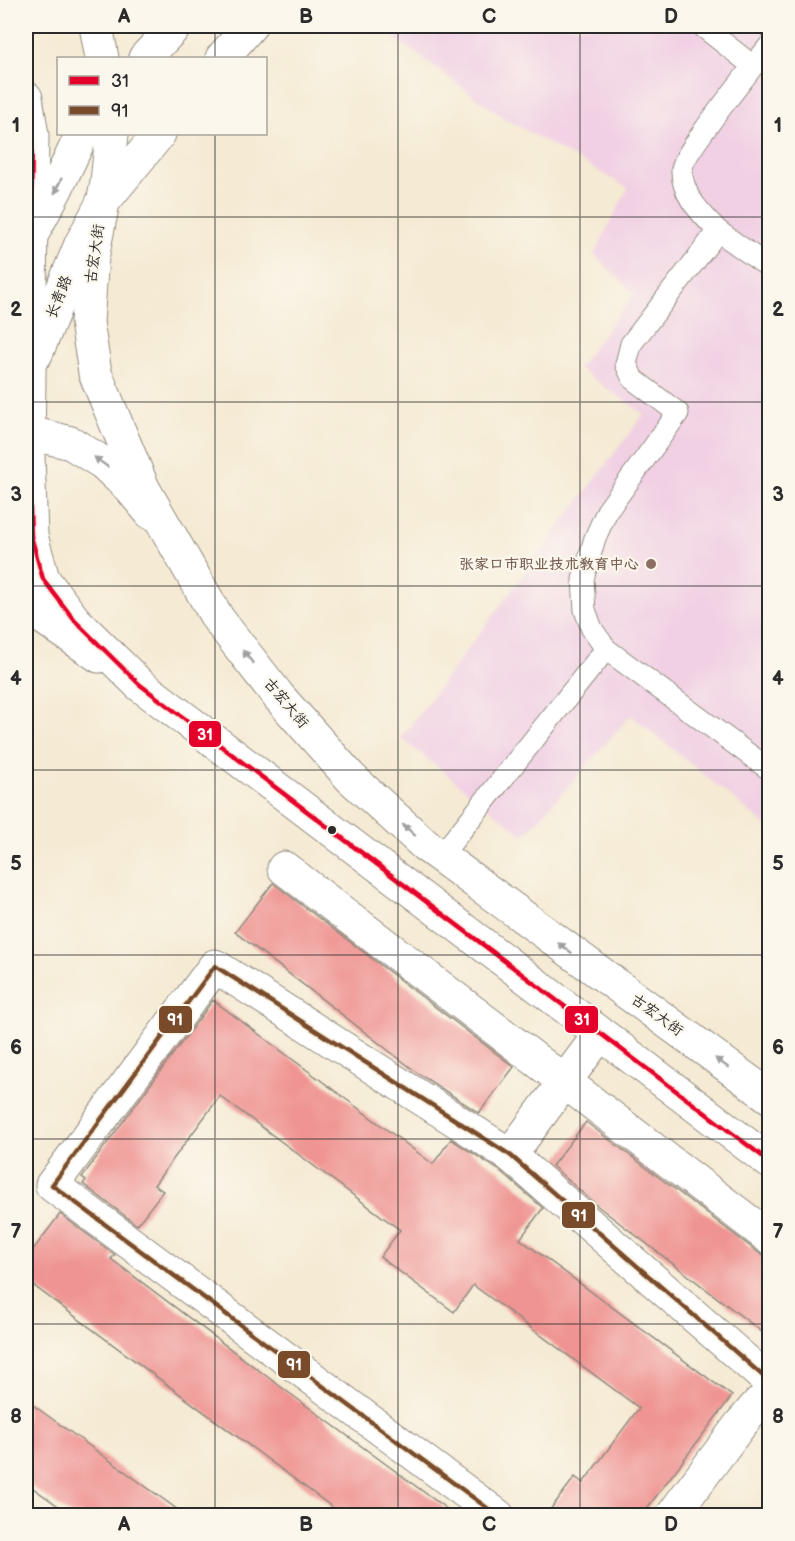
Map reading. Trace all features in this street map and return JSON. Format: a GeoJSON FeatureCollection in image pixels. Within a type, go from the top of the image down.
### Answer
{"type":"FeatureCollection","features":[{"type":"Feature","properties":{"kind":"main road"},"geometry":{"type":"LineString","coordinates":[[96,26],[102,57]]}},
{"type":"Feature","properties":{"kind":"main road"},"geometry":{"type":"LineString","coordinates":[[146,57],[175,26]]}},
{"type":"Feature","properties":{"kind":"main road"},"geometry":{"type":"LineString","coordinates":[[223,57],[249,26]]}},
{"type":"Feature","properties":{"kind":"main road"},"geometry":{"type":"LineString","coordinates":[[26,98],[32,135],[27,372],[31,536],[43,579],[75,621],[139,684]]}},
{"type":"Feature","properties":{"kind":"main road"},"geometry":{"type":"LineString","coordinates":[[28,240],[82,135]]}},
{"type":"Feature","properties":{"kind":"main road","name":"古宏大街"},"geometry":{"type":"LineString","coordinates":[[112,135],[107,182],[92,258],[87,322],[95,373],[143,488],[218,619],[279,697],[351,778],[440,857],[770,1097]]}},
{"type":"Feature","properties":{"kind":"main road","name":"长青路"},"geometry":{"type":"LineString","coordinates":[[27,372],[81,244],[103,202],[158,135]]}},
{"type":"Feature","properties":{"kind":"main road"},"geometry":{"type":"LineString","coordinates":[[27,432],[71,443],[103,463],[131,489],[170,535]]}},
{"type":"Feature","properties":{"kind":"main road"},"geometry":{"type":"LineString","coordinates":[[26,607],[139,684],[770,1162]]}},
{"type":"Feature","properties":{"kind":"main road"},"geometry":{"type":"LineString","coordinates":[[284,868],[770,1238]]}},
{"type":"Feature","properties":{"kind":"main road"},"geometry":{"type":"LineString","coordinates":[[498,1515],[52,1185],[214,966],[510,1155],[770,1382]]}},
{"type":"Feature","properties":{"kind":"main road"},"geometry":{"type":"LineString","coordinates":[[510,1155],[600,1034]]}},
{"type":"Feature","properties":{"kind":"main road"},"geometry":{"type":"LineString","coordinates":[[672,1515],[740,1425],[759,1403],[770,1398]]}},
{"type":"Feature","properties":{"kind":"lane"},"geometry":{"type":"LineString","coordinates":[[702,26],[753,66]]}},
{"type":"Feature","properties":{"kind":"lane"},"geometry":{"type":"LineString","coordinates":[[770,45],[690,150],[682,167],[684,185],[694,205],[718,231],[770,268]]}},
{"type":"Feature","properties":{"kind":"lane"},"geometry":{"type":"LineString","coordinates":[[718,231],[631,344],[626,364],[633,379],[678,413],[607,511],[595,537],[583,579],[585,610],[592,629],[606,649],[770,770]]}},
{"type":"Feature","properties":{"kind":"lane"},"geometry":{"type":"LineString","coordinates":[[440,857],[606,649]]}},
{"type":"Feature","properties":{"kind":"shaded area","name":"张家口市职业技术教育中心"},"geometry":{"type":"Polygon","coordinates":[[[378,26],[769,26],[769,828],[631,715],[524,836],[401,738],[644,414],[578,368],[634,294],[594,254],[628,188],[507,120],[378,26]]]}},
{"type":"Feature","properties":{"kind":"building"},"geometry":{"type":"Polygon","coordinates":[[[273,883],[514,1067],[479,1113],[419,1074],[235,932],[273,883]]]}},
{"type":"Feature","properties":{"kind":"building"},"geometry":{"type":"Polygon","coordinates":[[[213,1000],[433,1164],[451,1139],[499,1170],[543,1208],[520,1239],[732,1396],[642,1515],[546,1515],[575,1477],[583,1483],[639,1408],[473,1285],[454,1312],[380,1257],[400,1230],[220,1096],[154,1185],[163,1191],[137,1225],[83,1184],[86,1180],[82,1177],[213,1000]]]}},
{"type":"Feature","properties":{"kind":"building"},"geometry":{"type":"Polygon","coordinates":[[[586,1122],[759,1253],[770,1256],[770,1338],[600,1208],[552,1166],[586,1122]]]}},
{"type":"Feature","properties":{"kind":"building"},"geometry":{"type":"Polygon","coordinates":[[[60,1214],[115,1255],[111,1259],[455,1515],[343,1515],[26,1280],[26,1259],[60,1214]]]}},
{"type":"Feature","properties":{"kind":"building"},"geometry":{"type":"Polygon","coordinates":[[[26,1400],[185,1515],[71,1515],[26,1483],[26,1400]]]}},
{"type":"Feature","properties":{"kind":"transit line","name":"31"},"geometry":{"type":"LineString","coordinates":[[26,98],[32,135],[28,456],[31,536],[43,579],[75,621],[139,684],[770,1162]]}},
{"type":"Feature","properties":{"kind":"transit line","name":"91"},"geometry":{"type":"LineString","coordinates":[[498,1516],[52,1185],[215,966],[510,1155],[770,1382]]}},
{"type":"Feature","properties":{"kind":"place","name":"张家口市职业技术教育中心"},"geometry":{"type":"Point","coordinates":[651,564]}}]}
